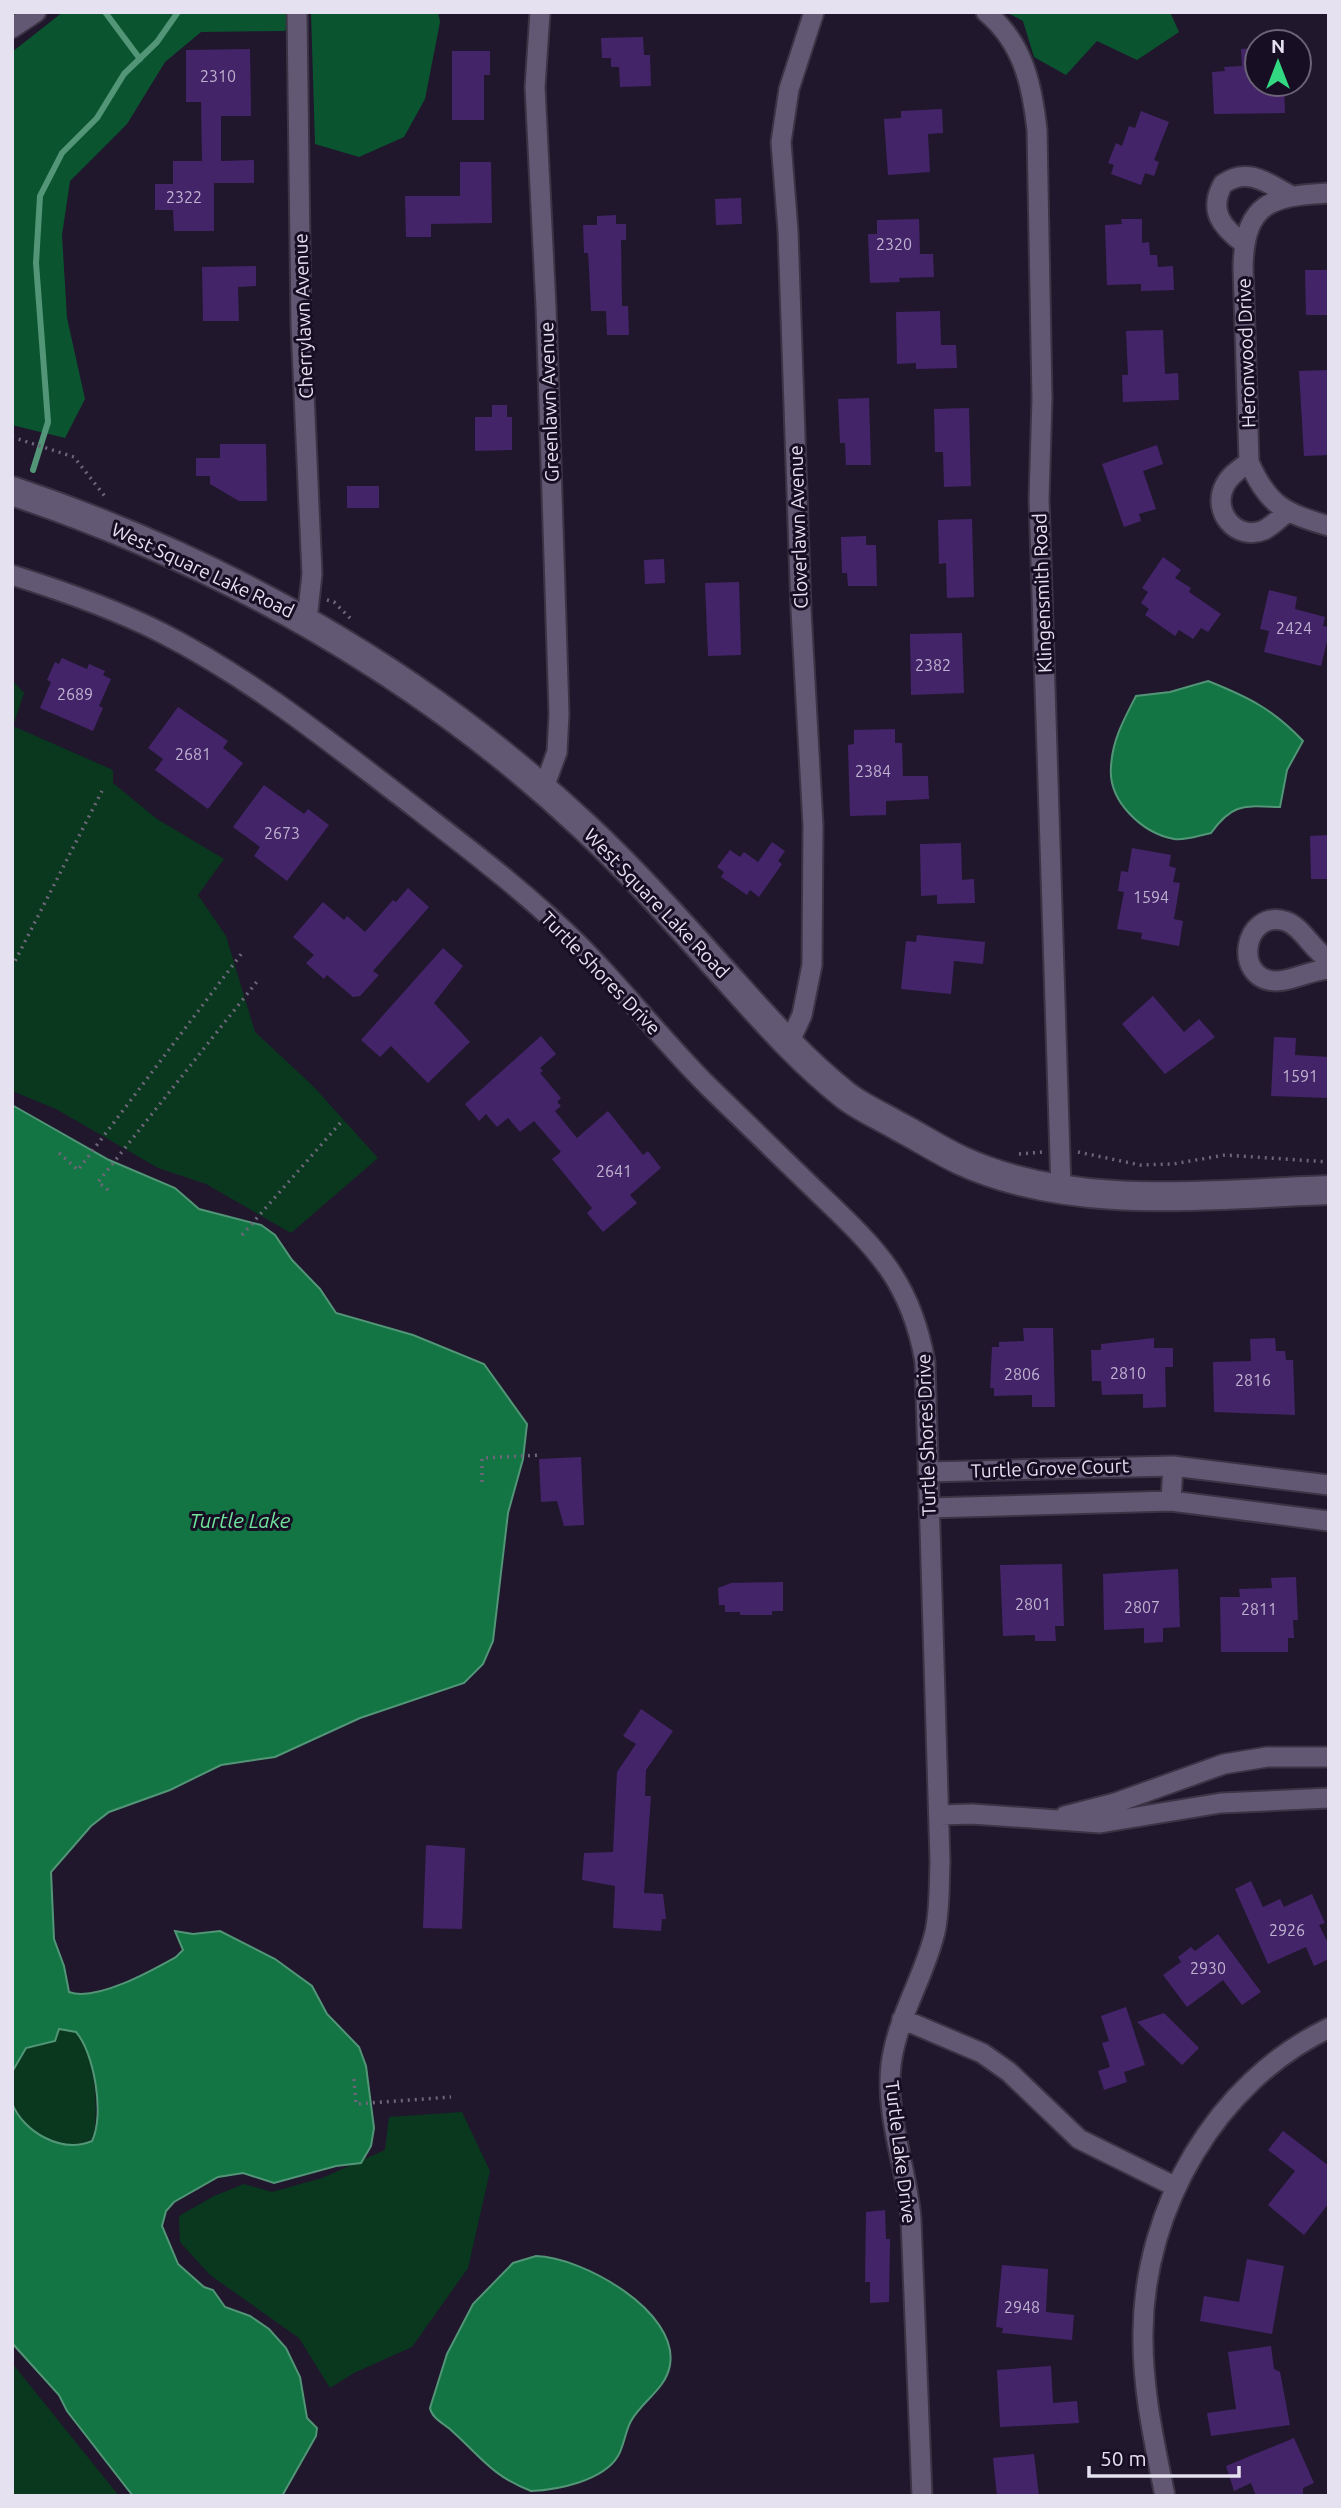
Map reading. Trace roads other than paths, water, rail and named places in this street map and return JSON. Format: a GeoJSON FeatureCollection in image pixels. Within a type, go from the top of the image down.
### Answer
{"type":"FeatureCollection","features":[{"type":"Feature","properties":{"kind":"street"},"geometry":{"type":"LineString","coordinates":[[12,28],[36,12]]}},
{"type":"Feature","properties":{"kind":"street","name":"Cherrylawn Avenue"},"geometry":{"type":"LineString","coordinates":[[297,12],[301,325],[311,524],[311,583],[307,620]]}},
{"type":"Feature","properties":{"kind":"street","name":"Greenlawn Avenue"},"geometry":{"type":"LineString","coordinates":[[540,12],[535,87],[546,307],[559,714],[557,752],[542,790]]}},
{"type":"Feature","properties":{"kind":"street","name":"Cloverlawn Avenue"},"geometry":{"type":"LineString","coordinates":[[789,1043],[802,1015],[812,965],[813,825],[801,610],[788,231],[782,142],[789,89],[814,12]]}},
{"type":"Feature","properties":{"kind":"street","name":"Klingensmith Road"},"geometry":{"type":"LineString","coordinates":[[986,12],[1000,24],[1021,56],[1033,92],[1037,130],[1042,400],[1039,499],[1061,1189]]}},
{"type":"Feature","properties":{"kind":"street","name":"Heronwood Drive"},"geometry":{"type":"LineString","coordinates":[[1244,243],[1227,231],[1217,218],[1216,204],[1223,184],[1240,176],[1254,176],[1289,194]]}},
{"type":"Feature","properties":{"kind":"street","name":"Heronwood Drive"},"geometry":{"type":"LineString","coordinates":[[1329,193],[1289,194],[1265,205],[1252,221],[1244,243],[1250,462],[1263,490],[1286,513],[1329,526]]}},
{"type":"Feature","properties":{"kind":"street"},"geometry":{"type":"LineString","coordinates":[[1250,462],[1225,484],[1221,509],[1226,520],[1235,528],[1248,532],[1264,530],[1286,513]]}},
{"type":"Feature","properties":{"kind":"street","name":"West Square Lake Road"},"geometry":{"type":"LineString","coordinates":[[12,491],[149,542],[230,579],[307,620],[479,736],[611,853],[789,1043],[846,1096],[961,1161],[1061,1189],[1147,1196],[1329,1190]]}},
{"type":"Feature","properties":{"kind":"street","name":"Turtle Shores Drive"},"geometry":{"type":"LineString","coordinates":[[12,575],[62,591],[160,632],[263,694],[498,873],[583,949],[704,1081],[886,1261],[908,1298],[921,1340],[926,1374],[931,1565]]}},
{"type":"Feature","properties":{"kind":"street"},"geometry":{"type":"LineString","coordinates":[[1329,960],[1316,952],[1301,932],[1286,921],[1267,922],[1258,926],[1248,942],[1248,961],[1259,975],[1268,979],[1287,979],[1311,970],[1329,969]]}},
{"type":"Feature","properties":{"kind":"street"},"geometry":{"type":"LineString","coordinates":[[1171,1501],[1172,1466]]}},
{"type":"Feature","properties":{"kind":"street","name":"Turtle Grove Court"},"geometry":{"type":"LineString","coordinates":[[928,1472],[1172,1466],[1329,1485]]}},
{"type":"Feature","properties":{"kind":"street","name":"Turtle Grove Court"},"geometry":{"type":"LineString","coordinates":[[929,1508],[1171,1501],[1329,1521]]}},
{"type":"Feature","properties":{"kind":"street","name":"Turtle Lake Drive"},"geometry":{"type":"LineString","coordinates":[[922,2496],[909,2200],[893,2119],[890,2082],[893,2048],[936,1926],[939,1815],[931,1565]]}},
{"type":"Feature","properties":{"kind":"street"},"geometry":{"type":"LineString","coordinates":[[1054,1819],[1115,1803],[1224,1764],[1267,1757],[1329,1757]]}},
{"type":"Feature","properties":{"kind":"street"},"geometry":{"type":"LineString","coordinates":[[939,1815],[1100,1823],[1221,1803],[1329,1798]]}},
{"type":"Feature","properties":{"kind":"street"},"geometry":{"type":"LineString","coordinates":[[902,2020],[982,2053],[1009,2072],[1079,2139],[1175,2187]]}},
{"type":"Feature","properties":{"kind":"street"},"geometry":{"type":"LineString","coordinates":[[1165,2496],[1145,2391],[1143,2332],[1152,2260],[1175,2187],[1199,2145],[1250,2084],[1284,2055],[1329,2028]]}},
{"type":"Feature","properties":{"kind":"water"},"geometry":{"type":"Polygon","coordinates":[[[1208,681],[1259,705],[1281,720],[1303,741],[1287,770],[1280,807],[1241,808],[1226,816],[1211,833],[1188,839],[1162,836],[1129,814],[1115,792],[1111,767],[1116,739],[1136,696],[1170,692],[1208,681]]]}},
{"type":"Feature","properties":{"kind":"water","name":"Turtle Lake"},"geometry":{"type":"Polygon","coordinates":[[[12,1105],[109,1160],[175,1188],[199,1209],[261,1225],[275,1235],[292,1260],[320,1289],[336,1313],[413,1335],[484,1364],[527,1424],[523,1459],[508,1513],[493,1641],[483,1664],[464,1683],[360,1718],[275,1757],[221,1765],[170,1790],[109,1812],[91,1826],[51,1872],[54,1939],[64,1966],[69,1992],[94,1993],[108,1989],[176,1957],[183,1950],[175,1931],[193,1934],[220,1931],[275,1959],[312,1986],[327,2014],[359,2047],[366,2066],[374,2128],[371,2146],[361,2163],[336,2166],[274,2183],[243,2173],[218,2177],[174,2202],[166,2211],[162,2226],[178,2264],[204,2287],[213,2290],[225,2307],[250,2316],[269,2329],[286,2348],[300,2377],[307,2418],[317,2428],[316,2436],[282,2496],[133,2496],[67,2411],[59,2395],[12,2343],[12,2103],[17,2113],[34,2131],[45,2138],[68,2145],[92,2141],[98,2116],[92,2068],[76,2032],[59,2029],[55,2041],[26,2048],[12,2072],[12,1105]]]}},
{"type":"Feature","properties":{"kind":"water"},"geometry":{"type":"Polygon","coordinates":[[[536,2256],[578,2266],[624,2291],[644,2307],[659,2325],[669,2345],[670,2365],[664,2381],[631,2421],[620,2452],[611,2465],[579,2482],[531,2491],[506,2479],[488,2465],[436,2418],[430,2408],[447,2354],[473,2304],[513,2263],[536,2256]]]}},
{"type":"Feature","properties":{"kind":"waterway"},"geometry":{"type":"LineString","coordinates":[[105,12],[140,59]]}},
{"type":"Feature","properties":{"kind":"waterway"},"geometry":{"type":"LineString","coordinates":[[33,470],[48,422],[36,263],[40,196],[62,153],[97,118],[124,74],[157,42],[178,12]]}}]}
